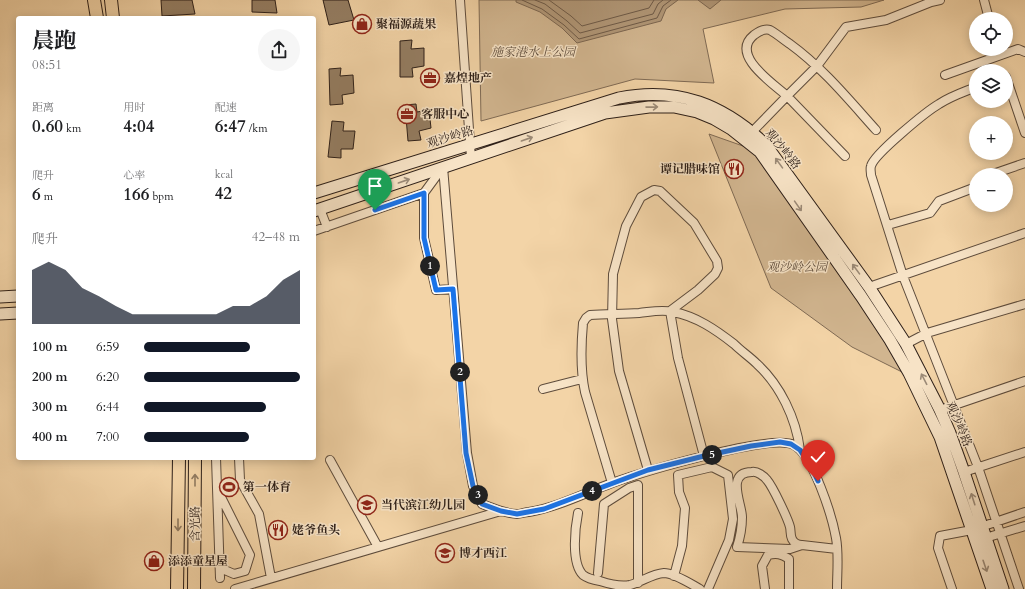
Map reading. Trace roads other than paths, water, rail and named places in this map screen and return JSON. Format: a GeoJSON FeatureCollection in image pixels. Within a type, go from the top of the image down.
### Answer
{"type":"FeatureCollection","features":[{"type":"Feature","properties":{"kind":"main road"},"geometry":{"type":"LineString","coordinates":[[94,0],[97,16]]}},
{"type":"Feature","properties":{"kind":"main road"},"geometry":{"type":"LineString","coordinates":[[111,0],[113,16]]}},
{"type":"Feature","properties":{"kind":"main road","name":"观沙岭路"},"geometry":{"type":"LineString","coordinates":[[316,192],[619,98],[649,94],[699,101],[735,119],[752,132],[766,146],[869,287],[906,344],[940,410],[964,472],[977,528]]}},
{"type":"Feature","properties":{"kind":"main road","name":"观沙岭路"},"geometry":{"type":"LineString","coordinates":[[317,210],[605,113],[649,107],[674,107],[697,112],[714,120],[731,129],[760,152],[890,340],[909,372],[940,437],[977,528]]}},
{"type":"Feature","properties":{"kind":"main road"},"geometry":{"type":"LineString","coordinates":[[0,297],[16,296]]}},
{"type":"Feature","properties":{"kind":"main road"},"geometry":{"type":"LineString","coordinates":[[0,314],[16,313]]}},
{"type":"Feature","properties":{"kind":"main road","name":"含光路"},"geometry":{"type":"LineString","coordinates":[[178,589],[179,460]]}},
{"type":"Feature","properties":{"kind":"main road","name":"含光路"},"geometry":{"type":"LineString","coordinates":[[194,589],[195,460]]}},
{"type":"Feature","properties":{"kind":"main road"},"geometry":{"type":"LineString","coordinates":[[977,528],[992,589]]}},
{"type":"Feature","properties":{"kind":"main road"},"geometry":{"type":"LineString","coordinates":[[981,540],[1004,589]]}},
{"type":"Feature","properties":{"kind":"street"},"geometry":{"type":"LineString","coordinates":[[460,0],[471,158]]}},
{"type":"Feature","properties":{"kind":"street"},"geometry":{"type":"LineString","coordinates":[[752,132],[817,66],[846,27],[886,20],[931,2],[940,0]]}},
{"type":"Feature","properties":{"kind":"street"},"geometry":{"type":"LineString","coordinates":[[984,0],[987,12]]}},
{"type":"Feature","properties":{"kind":"street"},"geometry":{"type":"LineString","coordinates":[[844,156],[787,96],[756,69],[747,55],[747,46],[752,36],[762,30],[769,30],[806,56],[876,130]]}},
{"type":"Feature","properties":{"kind":"street"},"geometry":{"type":"LineString","coordinates":[[945,75],[1018,49],[1025,52]]}},
{"type":"Feature","properties":{"kind":"street"},"geometry":{"type":"LineString","coordinates":[[969,90],[950,97],[938,104],[897,137],[875,159],[871,166],[871,175],[904,276],[978,467],[1019,589]]}},
{"type":"Feature","properties":{"kind":"street"},"geometry":{"type":"LineString","coordinates":[[1013,98],[1025,133]]}},
{"type":"Feature","properties":{"kind":"street"},"geometry":{"type":"LineString","coordinates":[[1010,168],[1025,163]]}},
{"type":"Feature","properties":{"kind":"street"},"geometry":{"type":"LineString","coordinates":[[316,230],[424,193],[443,168]]}},
{"type":"Feature","properties":{"kind":"street"},"geometry":{"type":"LineString","coordinates":[[443,168],[466,453],[473,486],[482,504],[501,511],[517,514],[544,509],[648,470],[751,446],[780,442],[791,444],[800,450],[811,466],[818,481],[834,528],[837,549],[837,589]]}},
{"type":"Feature","properties":{"kind":"street"},"geometry":{"type":"LineString","coordinates":[[888,226],[930,212],[939,201],[969,189]]}},
{"type":"Feature","properties":{"kind":"street"},"geometry":{"type":"LineString","coordinates":[[648,470],[619,371],[612,315],[613,274],[626,226],[641,197],[654,190],[660,191],[694,223],[717,261],[718,268],[715,274],[698,290],[670,311]]}},
{"type":"Feature","properties":{"kind":"street"},"geometry":{"type":"LineString","coordinates":[[424,193],[424,238],[436,290],[453,289]]}},
{"type":"Feature","properties":{"kind":"street"},"geometry":{"type":"LineString","coordinates":[[317,210],[327,227]]}},
{"type":"Feature","properties":{"kind":"street"},"geometry":{"type":"LineString","coordinates":[[869,287],[1025,233]]}},
{"type":"Feature","properties":{"kind":"street"},"geometry":{"type":"LineString","coordinates":[[906,344],[927,333],[1025,304]]}},
{"type":"Feature","properties":{"kind":"street"},"geometry":{"type":"LineString","coordinates":[[612,483],[582,379],[581,365],[583,323],[586,318],[590,316],[670,311],[685,314],[721,334],[758,364],[771,379],[784,399],[798,436],[800,450]]}},
{"type":"Feature","properties":{"kind":"street"},"geometry":{"type":"LineString","coordinates":[[670,311],[678,358],[704,456]]}},
{"type":"Feature","properties":{"kind":"street"},"geometry":{"type":"LineString","coordinates":[[543,389],[582,379]]}},
{"type":"Feature","properties":{"kind":"street"},"geometry":{"type":"LineString","coordinates":[[940,410],[1025,381]]}},
{"type":"Feature","properties":{"kind":"street"},"geometry":{"type":"LineString","coordinates":[[964,472],[1025,452]]}},
{"type":"Feature","properties":{"kind":"street"},"geometry":{"type":"LineString","coordinates":[[216,460],[220,578]]}},
{"type":"Feature","properties":{"kind":"street"},"geometry":{"type":"LineString","coordinates":[[239,460],[240,480],[259,514],[271,578]]}},
{"type":"Feature","properties":{"kind":"street"},"geometry":{"type":"LineString","coordinates":[[330,460],[378,547]]}},
{"type":"Feature","properties":{"kind":"street"},"geometry":{"type":"LineString","coordinates":[[674,576],[682,546],[685,508],[679,492],[678,475],[712,467],[728,475],[733,519],[729,540],[708,589]]}},
{"type":"Feature","properties":{"kind":"street"},"geometry":{"type":"LineString","coordinates":[[802,545],[790,549],[737,547],[740,537],[742,517],[736,489],[739,478],[744,473],[750,471],[757,472],[767,479],[790,526],[792,540],[798,545],[802,545],[837,549]]}},
{"type":"Feature","properties":{"kind":"street"},"geometry":{"type":"LineString","coordinates":[[598,573],[604,504],[629,488],[638,485],[638,583]]}},
{"type":"Feature","properties":{"kind":"street"},"geometry":{"type":"LineString","coordinates":[[217,489],[250,555],[245,571],[234,574],[220,568]]}},
{"type":"Feature","properties":{"kind":"street"},"geometry":{"type":"LineString","coordinates":[[235,589],[501,511]]}},
{"type":"Feature","properties":{"kind":"street"},"geometry":{"type":"LineString","coordinates":[[952,589],[938,548],[940,536],[977,528],[1025,512]]}},
{"type":"Feature","properties":{"kind":"street"},"geometry":{"type":"LineString","coordinates":[[578,513],[576,524],[576,562],[584,575],[610,584],[627,585],[638,583],[647,577],[665,573],[700,589]]}},
{"type":"Feature","properties":{"kind":"street"},"geometry":{"type":"LineString","coordinates":[[981,540],[1025,526]]}},
{"type":"Feature","properties":{"kind":"street"},"geometry":{"type":"LineString","coordinates":[[765,589],[762,566],[768,555],[776,553],[789,559],[789,589]]}},
{"type":"Feature","properties":{"kind":"water","name":"施家港水上公园"},"geometry":{"type":"Polygon","coordinates":[[[516,0],[678,0],[666,9],[661,21],[577,43],[562,28],[540,12],[516,2],[516,0]]]}},
{"type":"Feature","properties":{"kind":"water"},"geometry":{"type":"Polygon","coordinates":[[[698,0],[721,0],[710,9],[698,0]]]}},
{"type":"Feature","properties":{"kind":"place","name":"聚福源蔬果"},"geometry":{"type":"Point","coordinates":[362,24]}},
{"type":"Feature","properties":{"kind":"place","name":"嘉煌地产"},"geometry":{"type":"Point","coordinates":[430,78]}},
{"type":"Feature","properties":{"kind":"place","name":"客服中心"},"geometry":{"type":"Point","coordinates":[407,114]}},
{"type":"Feature","properties":{"kind":"place","name":"谭记腊味馆"},"geometry":{"type":"Point","coordinates":[734,169]}},
{"type":"Feature","properties":{"kind":"place","name":"第一体育"},"geometry":{"type":"Point","coordinates":[229,487]}},
{"type":"Feature","properties":{"kind":"place","name":"当代滨江幼儿园"},"geometry":{"type":"Point","coordinates":[367,505]}},
{"type":"Feature","properties":{"kind":"place","name":"姥爷鱼头"},"geometry":{"type":"Point","coordinates":[278,530]}},
{"type":"Feature","properties":{"kind":"place","name":"博才西江"},"geometry":{"type":"Point","coordinates":[445,553]}},
{"type":"Feature","properties":{"kind":"place","name":"添添童星屋"},"geometry":{"type":"Point","coordinates":[154,561]}},
{"type":"Feature","properties":{"kind":"park label","name":"观沙岭公园"},"geometry":{"type":"Point","coordinates":[797,267]}}]}
